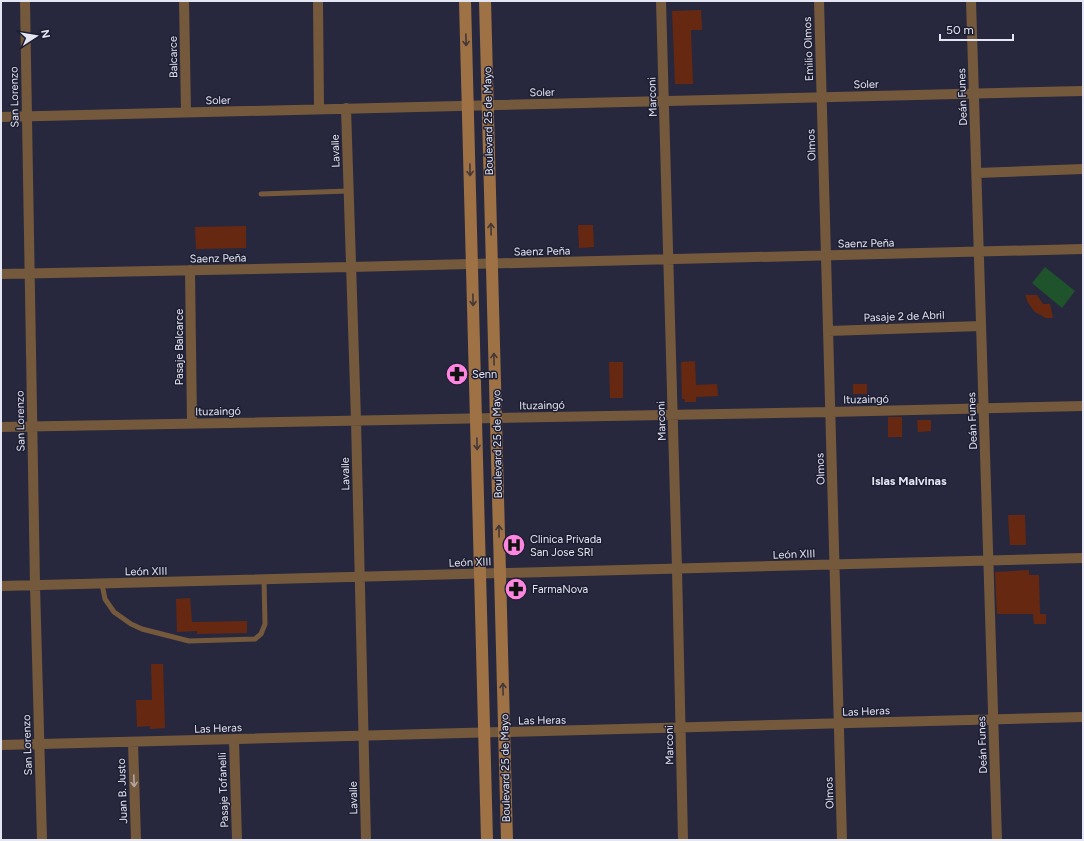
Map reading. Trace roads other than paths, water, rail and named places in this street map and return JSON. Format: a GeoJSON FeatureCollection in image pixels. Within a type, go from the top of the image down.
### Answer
{"type":"FeatureCollection","features":[{"type":"Feature","properties":{"kind":"street","name":"San Lorenzo"},"geometry":{"type":"LineString","coordinates":[[25,1],[35,586],[42,840]]}},
{"type":"Feature","properties":{"kind":"street","name":"Balcarce"},"geometry":{"type":"LineString","coordinates":[[184,1],[186,112]]}},
{"type":"Feature","properties":{"kind":"street"},"geometry":{"type":"LineString","coordinates":[[318,1],[319,109]]}},
{"type":"Feature","properties":{"kind":"street","name":"Boulevard 25 de Mayo"},"geometry":{"type":"LineString","coordinates":[[465,1],[487,840]]}},
{"type":"Feature","properties":{"kind":"street","name":"Boulevard 25 de Mayo"},"geometry":{"type":"LineString","coordinates":[[485,1],[507,840]]}},
{"type":"Feature","properties":{"kind":"street","name":"Marconi"},"geometry":{"type":"LineString","coordinates":[[661,1],[683,840]]}},
{"type":"Feature","properties":{"kind":"street","name":"Emilio Olmos"},"geometry":{"type":"LineString","coordinates":[[819,1],[821,97]]}},
{"type":"Feature","properties":{"kind":"street","name":"Deán Funes"},"geometry":{"type":"LineString","coordinates":[[971,1],[996,840]]}},
{"type":"Feature","properties":{"kind":"street","name":"Soler"},"geometry":{"type":"LineString","coordinates":[[1,117],[1083,90]]}},
{"type":"Feature","properties":{"kind":"street"},"geometry":{"type":"LineString","coordinates":[[1083,90],[1083,96]]}},
{"type":"Feature","properties":{"kind":"street","name":"Olmos"},"geometry":{"type":"LineString","coordinates":[[821,97],[842,840]]}},
{"type":"Feature","properties":{"kind":"street","name":"Lavalle"},"geometry":{"type":"LineString","coordinates":[[346,108],[356,420],[366,840]]}},
{"type":"Feature","properties":{"kind":"street"},"geometry":{"type":"LineString","coordinates":[[977,173],[1083,169]]}},
{"type":"Feature","properties":{"kind":"street","name":"Saenz Peña"},"geometry":{"type":"LineString","coordinates":[[1,274],[492,264],[1083,249]]}},
{"type":"Feature","properties":{"kind":"street","name":"Pasaje Balcarce"},"geometry":{"type":"LineString","coordinates":[[190,270],[192,423]]}},
{"type":"Feature","properties":{"kind":"street","name":"Pasaje 2 de Abril"},"geometry":{"type":"LineString","coordinates":[[828,331],[981,326]]}},
{"type":"Feature","properties":{"kind":"street","name":"Ituzaingó"},"geometry":{"type":"LineString","coordinates":[[1,427],[1083,406]]}},
{"type":"Feature","properties":{"kind":"street","name":"León XIII"},"geometry":{"type":"LineString","coordinates":[[1,586],[1083,558]]}},
{"type":"Feature","properties":{"kind":"street","name":"Las Heras"},"geometry":{"type":"LineString","coordinates":[[1,745],[1083,717]]}},
{"type":"Feature","properties":{"kind":"street","name":"Pasaje Tofanelli"},"geometry":{"type":"LineString","coordinates":[[234,740],[237,840]]}},
{"type":"Feature","properties":{"kind":"street","name":"Juan B. Justo"},"geometry":{"type":"LineString","coordinates":[[133,742],[136,840]]}},
{"type":"Feature","properties":{"kind":"lane"},"geometry":{"type":"LineString","coordinates":[[261,194],[348,191]]}},
{"type":"Feature","properties":{"kind":"lane"},"geometry":{"type":"LineString","coordinates":[[102,584],[105,599],[114,612],[131,624],[142,629],[189,641],[255,639],[261,634],[264,624],[264,580]]}},
{"type":"Feature","properties":{"kind":"place","name":"Senn"},"geometry":{"type":"Point","coordinates":[457,374]}},
{"type":"Feature","properties":{"kind":"place","name":"Clinica Privada San Jose SRl"},"geometry":{"type":"Point","coordinates":[514,545]}},
{"type":"Feature","properties":{"kind":"place","name":"FarmaNova"},"geometry":{"type":"Point","coordinates":[516,589]}},
{"type":"Feature","properties":{"kind":"district","name":"Islas Malvinas"},"geometry":{"type":"Point","coordinates":[909,481]}}]}
